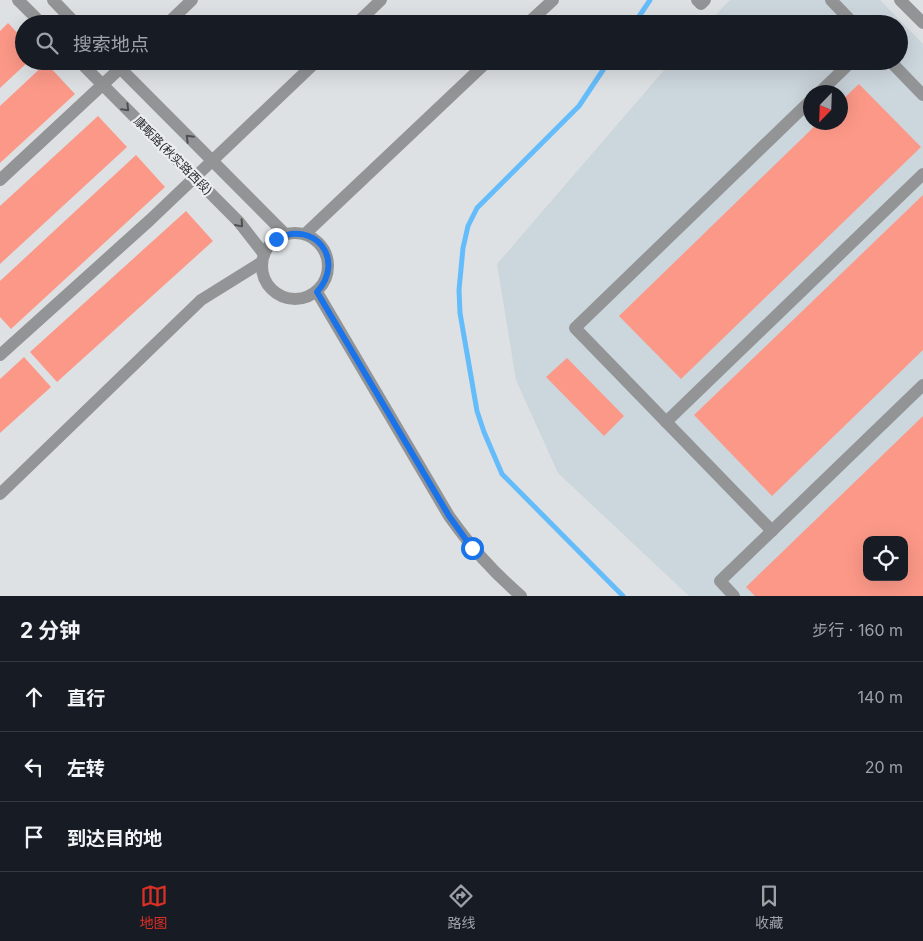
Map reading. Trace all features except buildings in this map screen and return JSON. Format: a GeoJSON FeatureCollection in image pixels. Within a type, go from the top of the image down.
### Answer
{"type":"FeatureCollection","features":[{"type":"Feature","properties":{"kind":"street"},"geometry":{"type":"LineString","coordinates":[[18,0],[33,15]]}},
{"type":"Feature","properties":{"kind":"street"},"geometry":{"type":"LineString","coordinates":[[52,0],[67,15]]}},
{"type":"Feature","properties":{"kind":"street"},"geometry":{"type":"LineString","coordinates":[[176,15],[192,0]]}},
{"type":"Feature","properties":{"kind":"street"},"geometry":{"type":"LineString","coordinates":[[365,15],[381,0]]}},
{"type":"Feature","properties":{"kind":"street"},"geometry":{"type":"LineString","coordinates":[[536,15],[552,0]]}},
{"type":"Feature","properties":{"kind":"street"},"geometry":{"type":"LineString","coordinates":[[697,0],[701,4],[705,0]]}},
{"type":"Feature","properties":{"kind":"street"},"geometry":{"type":"LineString","coordinates":[[831,0],[845,15]]}},
{"type":"Feature","properties":{"kind":"street"},"geometry":{"type":"LineString","coordinates":[[900,0],[923,23]]}},
{"type":"Feature","properties":{"kind":"street","name":"康畈路(秋实路西段)"},"geometry":{"type":"LineString","coordinates":[[88,70],[238,222],[263,258]]}},
{"type":"Feature","properties":{"kind":"street"},"geometry":{"type":"LineString","coordinates":[[0,180],[103,85],[115,70]]}},
{"type":"Feature","properties":{"kind":"street","name":"康畈路(秋实路西段)"},"geometry":{"type":"LineString","coordinates":[[126,70],[285,234]]}},
{"type":"Feature","properties":{"kind":"street"},"geometry":{"type":"LineString","coordinates":[[0,355],[150,220],[308,70]]}},
{"type":"Feature","properties":{"kind":"street"},"geometry":{"type":"LineString","coordinates":[[305,234],[478,70]]}},
{"type":"Feature","properties":{"kind":"street"},"geometry":{"type":"LineString","coordinates":[[827,85],[843,70]]}},
{"type":"Feature","properties":{"kind":"street"},"geometry":{"type":"LineString","coordinates":[[899,70],[923,95]]}},
{"type":"Feature","properties":{"kind":"street"},"geometry":{"type":"LineString","coordinates":[[772,531],[575,328],[803,108]]}},
{"type":"Feature","properties":{"kind":"street"},"geometry":{"type":"LineString","coordinates":[[666,422],[923,174]]}},
{"type":"Feature","properties":{"kind":"street"},"geometry":{"type":"LineString","coordinates":[[295,232],[315,238],[327,254],[329,264],[328,275],[324,284],[317,292],[308,297],[300,299],[284,297],[270,287],[262,271],[263,258],[269,246],[285,234],[295,232]]}},
{"type":"Feature","properties":{"kind":"street"},"geometry":{"type":"LineString","coordinates":[[0,494],[201,300],[263,258]]}},
{"type":"Feature","properties":{"kind":"street"},"geometry":{"type":"LineString","coordinates":[[317,292],[449,516],[486,564],[521,596]]}},
{"type":"Feature","properties":{"kind":"street"},"geometry":{"type":"LineString","coordinates":[[734,596],[720,581],[923,385]]}},
{"type":"Feature","properties":{"kind":"shaded area"},"geometry":{"type":"Polygon","coordinates":[[[730,0],[880,0],[895,15],[716,15],[730,0]]]}},
{"type":"Feature","properties":{"kind":"shaded area"},"geometry":{"type":"Polygon","coordinates":[[[908,29],[923,44],[923,596],[689,596],[558,473],[516,380],[497,264],[664,70],[908,70],[908,29]]]}},
{"type":"Feature","properties":{"kind":"waterway"},"geometry":{"type":"LineString","coordinates":[[640,15],[650,0]]}},
{"type":"Feature","properties":{"kind":"waterway"},"geometry":{"type":"LineString","coordinates":[[603,70],[579,106],[477,208],[468,226],[463,248],[459,290],[460,313],[477,411],[502,474],[623,596]]}},
{"type":"Feature","properties":{"kind":"route"},"geometry":{"type":"LineString","coordinates":[[276,239],[285,234],[295,232],[315,238],[322,246],[327,254],[329,264],[328,275],[324,284],[317,292],[449,516],[472,548]]}}]}
